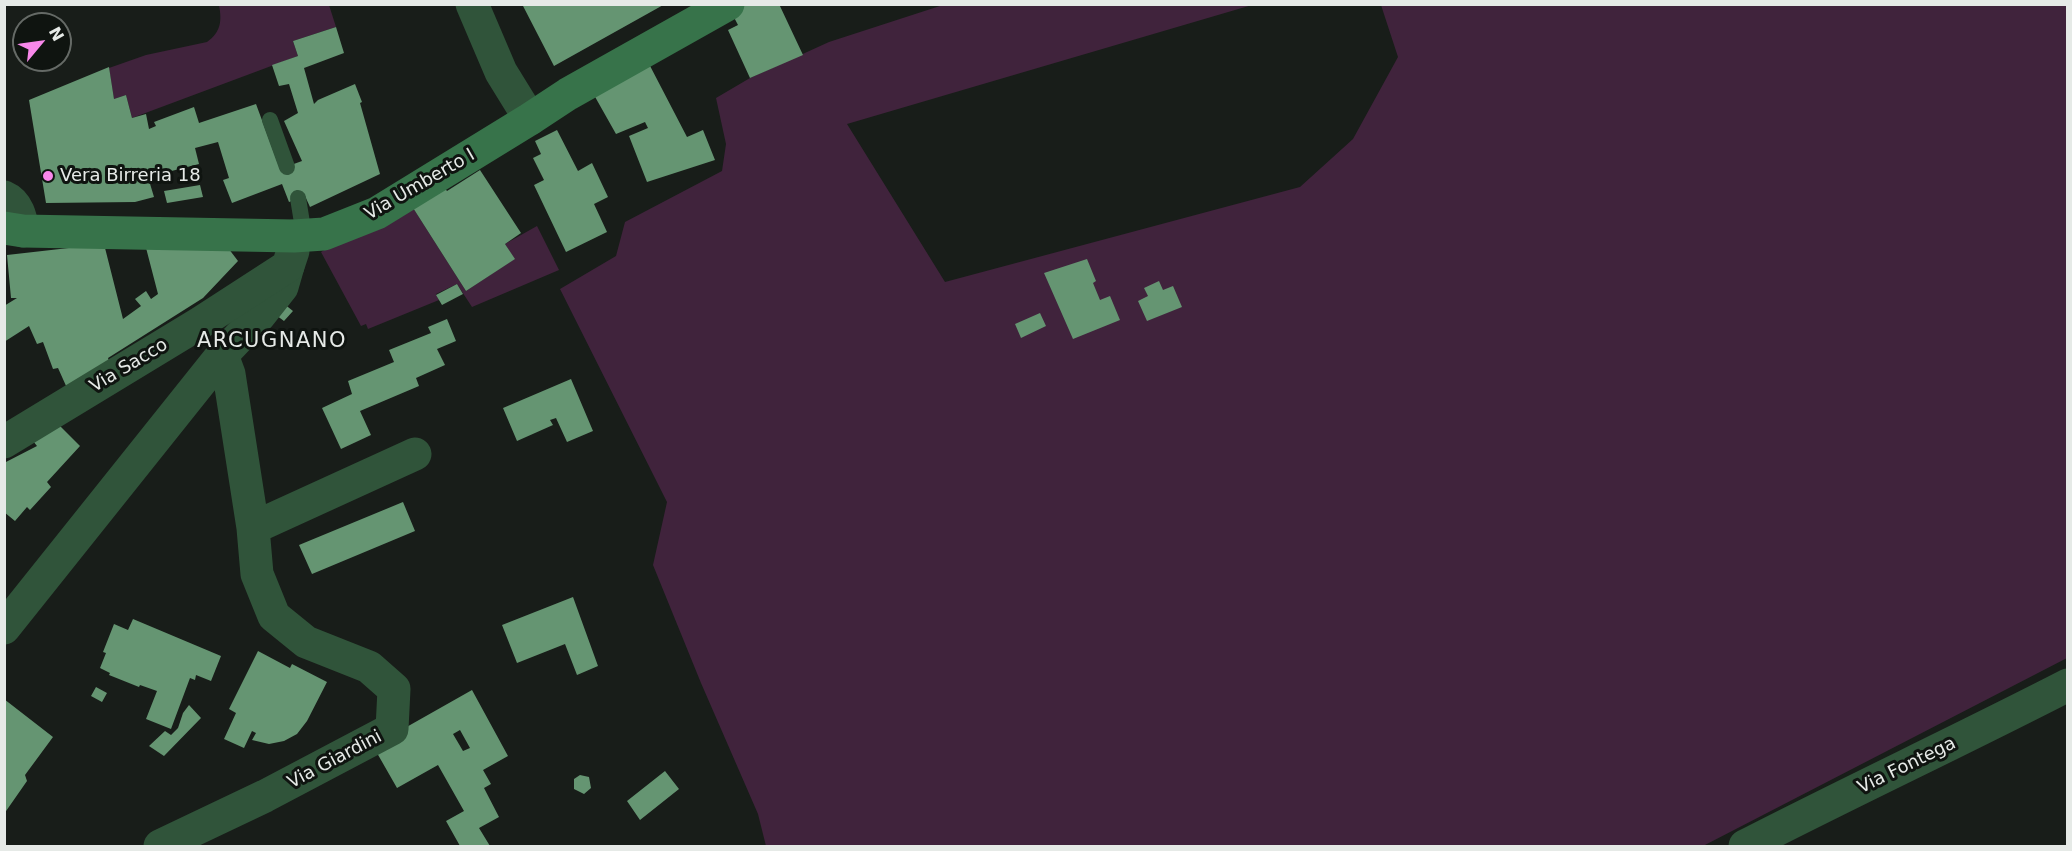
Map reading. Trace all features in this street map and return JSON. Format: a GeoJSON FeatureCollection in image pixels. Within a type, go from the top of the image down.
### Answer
{"type":"FeatureCollection","features":[{"type":"Feature","properties":{"kind":"main road","name":"Via Umberto I"},"geometry":{"type":"LineString","coordinates":[[14,229],[295,246],[377,213],[568,94],[728,4]]}},
{"type":"Feature","properties":{"kind":"street"},"geometry":{"type":"LineString","coordinates":[[471,4],[496,60],[530,119]]}},
{"type":"Feature","properties":{"kind":"street"},"geometry":{"type":"LineString","coordinates":[[492,4],[495,15],[496,60]]}},
{"type":"Feature","properties":{"kind":"street"},"geometry":{"type":"LineString","coordinates":[[4,197],[10,200],[20,214],[14,229]]}},
{"type":"Feature","properties":{"kind":"street"},"geometry":{"type":"LineString","coordinates":[[4,627],[222,354],[259,316],[282,286],[295,246]]}},
{"type":"Feature","properties":{"kind":"street","name":"Via Sacco"},"geometry":{"type":"LineString","coordinates":[[4,442],[200,323],[295,246]]}},
{"type":"Feature","properties":{"kind":"street","name":"Via Giardini"},"geometry":{"type":"LineString","coordinates":[[160,846],[265,796],[392,729],[394,688],[369,667],[306,642],[274,616],[257,574],[253,528],[229,374],[222,354]]}},
{"type":"Feature","properties":{"kind":"street"},"geometry":{"type":"LineString","coordinates":[[253,528],[415,454]]}},
{"type":"Feature","properties":{"kind":"street","name":"Via Fontega"},"geometry":{"type":"LineString","coordinates":[[1745,846],[2067,685]]}},
{"type":"Feature","properties":{"kind":"lane"},"geometry":{"type":"LineString","coordinates":[[270,120],[287,167]]}},
{"type":"Feature","properties":{"kind":"lane"},"geometry":{"type":"LineString","coordinates":[[295,246],[298,198]]}},
{"type":"Feature","properties":{"kind":"shaded area"},"geometry":{"type":"Polygon","coordinates":[[[219,5],[329,5],[336,27],[293,41],[298,56],[132,118],[126,95],[114,99],[109,68],[146,55],[207,42],[218,30],[219,5]]]}},
{"type":"Feature","properties":{"kind":"shaded area"},"geometry":{"type":"Polygon","coordinates":[[[943,5],[1252,5],[847,124],[945,282],[1300,187],[1353,139],[1398,57],[1381,5],[2067,5],[2067,658],[1703,846],[766,846],[758,814],[653,565],[667,502],[560,289],[616,256],[625,222],[722,171],[726,144],[716,98],[750,78],[829,42],[943,5]]]}},
{"type":"Feature","properties":{"kind":"shaded area"},"geometry":{"type":"Polygon","coordinates":[[[408,200],[466,291],[514,259],[505,244],[537,226],[559,270],[472,307],[457,284],[436,294],[439,300],[368,329],[366,324],[361,326],[321,252],[408,200]]]}},
{"type":"Feature","properties":{"kind":"building"},"geometry":{"type":"Polygon","coordinates":[[[522,4],[665,4],[554,66],[522,4]]]}},
{"type":"Feature","properties":{"kind":"building"},"geometry":{"type":"Polygon","coordinates":[[[727,4],[779,4],[803,55],[750,78],[728,30],[738,25],[727,4]]]}},
{"type":"Feature","properties":{"kind":"building"},"geometry":{"type":"Polygon","coordinates":[[[336,27],[344,53],[304,68],[314,104],[318,100],[355,84],[362,102],[360,103],[380,174],[310,207],[305,196],[289,202],[282,184],[232,203],[223,180],[229,178],[218,142],[195,148],[199,164],[148,177],[154,197],[135,202],[46,203],[29,100],[109,67],[114,99],[126,95],[132,118],[146,114],[149,129],[156,126],[154,122],[194,107],[199,123],[256,104],[280,169],[302,161],[284,121],[298,113],[289,84],[279,86],[272,65],[298,56],[293,41],[336,27]]]}},
{"type":"Feature","properties":{"kind":"building"},"geometry":{"type":"Polygon","coordinates":[[[648,62],[687,137],[703,130],[715,160],[647,182],[629,136],[648,128],[645,122],[616,134],[594,95],[648,62]]]}},
{"type":"Feature","properties":{"kind":"building"},"geometry":{"type":"Polygon","coordinates":[[[557,130],[578,171],[592,163],[608,197],[594,204],[607,232],[566,252],[534,185],[544,180],[533,158],[541,154],[535,141],[557,130]]]}},
{"type":"Feature","properties":{"kind":"building"},"geometry":{"type":"Polygon","coordinates":[[[480,170],[521,233],[505,244],[515,259],[466,291],[408,200],[439,181],[447,191],[480,170]]]}},
{"type":"Feature","properties":{"kind":"building"},"geometry":{"type":"Polygon","coordinates":[[[200,185],[203,197],[167,203],[164,191],[200,185]]]}},
{"type":"Feature","properties":{"kind":"building"},"geometry":{"type":"Polygon","coordinates":[[[219,236],[238,261],[203,298],[108,358],[109,361],[67,388],[58,368],[53,369],[43,342],[37,344],[29,326],[4,342],[4,306],[17,298],[11,298],[7,255],[104,244],[123,319],[141,306],[135,299],[146,291],[151,299],[158,294],[145,244],[219,236]]]}},
{"type":"Feature","properties":{"kind":"building"},"geometry":{"type":"Polygon","coordinates":[[[1087,259],[1096,281],[1093,283],[1100,300],[1110,296],[1120,320],[1073,339],[1044,273],[1087,259]]]}},
{"type":"Feature","properties":{"kind":"building"},"geometry":{"type":"Polygon","coordinates":[[[1159,281],[1163,290],[1173,286],[1182,307],[1147,321],[1138,301],[1148,296],[1144,288],[1159,281]]]}},
{"type":"Feature","properties":{"kind":"building"},"geometry":{"type":"Polygon","coordinates":[[[457,284],[463,294],[442,305],[436,295],[457,284]]]}},
{"type":"Feature","properties":{"kind":"building"},"geometry":{"type":"Polygon","coordinates":[[[269,292],[293,311],[284,321],[261,304],[269,292]]]}},
{"type":"Feature","properties":{"kind":"building"},"geometry":{"type":"Polygon","coordinates":[[[1040,313],[1046,326],[1021,338],[1015,324],[1040,313]]]}},
{"type":"Feature","properties":{"kind":"building"},"geometry":{"type":"Polygon","coordinates":[[[447,319],[456,341],[437,349],[445,365],[416,378],[419,386],[360,411],[371,435],[341,449],[322,408],[352,394],[348,381],[394,362],[389,350],[431,333],[428,327],[447,319]]]}},
{"type":"Feature","properties":{"kind":"building"},"geometry":{"type":"Polygon","coordinates":[[[571,379],[593,431],[567,442],[556,418],[550,420],[553,425],[517,441],[503,408],[571,379]]]}},
{"type":"Feature","properties":{"kind":"building"},"geometry":{"type":"Polygon","coordinates":[[[54,420],[80,446],[47,482],[51,487],[30,510],[27,507],[15,521],[4,512],[4,463],[37,446],[29,436],[54,420]]]}},
{"type":"Feature","properties":{"kind":"building"},"geometry":{"type":"Polygon","coordinates":[[[403,502],[415,531],[312,574],[299,545],[403,502]]]}},
{"type":"Feature","properties":{"kind":"building"},"geometry":{"type":"Polygon","coordinates":[[[573,597],[598,666],[577,675],[565,644],[517,663],[502,625],[573,597]]]}},
{"type":"Feature","properties":{"kind":"building"},"geometry":{"type":"Polygon","coordinates":[[[133,619],[221,656],[211,681],[196,675],[195,680],[190,678],[171,729],[146,719],[157,691],[140,685],[139,687],[109,675],[110,673],[100,668],[106,653],[103,652],[114,624],[128,630],[133,619]]]}},
{"type":"Feature","properties":{"kind":"building"},"geometry":{"type":"Polygon","coordinates":[[[258,651],[290,668],[292,664],[327,682],[307,721],[297,734],[284,741],[269,744],[252,740],[256,733],[252,731],[244,748],[224,739],[236,713],[229,709],[258,651]]]}},
{"type":"Feature","properties":{"kind":"building"},"geometry":{"type":"Polygon","coordinates":[[[96,687],[107,693],[102,702],[91,696],[96,687]]]}},
{"type":"Feature","properties":{"kind":"building"},"geometry":{"type":"Polygon","coordinates":[[[472,690],[508,756],[483,770],[491,784],[484,788],[499,817],[479,828],[490,846],[460,846],[446,821],[464,811],[438,765],[397,788],[373,746],[472,690]],[[460,730],[453,734],[463,751],[470,748],[460,730]]]}},
{"type":"Feature","properties":{"kind":"building"},"geometry":{"type":"Polygon","coordinates":[[[4,699],[53,737],[25,775],[27,781],[4,814],[4,699]]]}},
{"type":"Feature","properties":{"kind":"building"},"geometry":{"type":"Polygon","coordinates":[[[189,705],[201,718],[164,756],[149,746],[165,731],[171,735],[178,728],[183,713],[189,705]]]}},
{"type":"Feature","properties":{"kind":"building"},"geometry":{"type":"Polygon","coordinates":[[[665,771],[679,789],[640,820],[627,801],[665,771]]]}},
{"type":"Feature","properties":{"kind":"building"},"geometry":{"type":"Polygon","coordinates":[[[580,775],[589,777],[591,788],[584,794],[574,789],[574,779],[580,775]]]}},
{"type":"Feature","properties":{"kind":"place","name":"Vera Birreria 18"},"geometry":{"type":"Point","coordinates":[48,176]}},
{"type":"Feature","properties":{"kind":"district","name":"ARCUGNANO"},"geometry":{"type":"Point","coordinates":[272,342]}}]}
